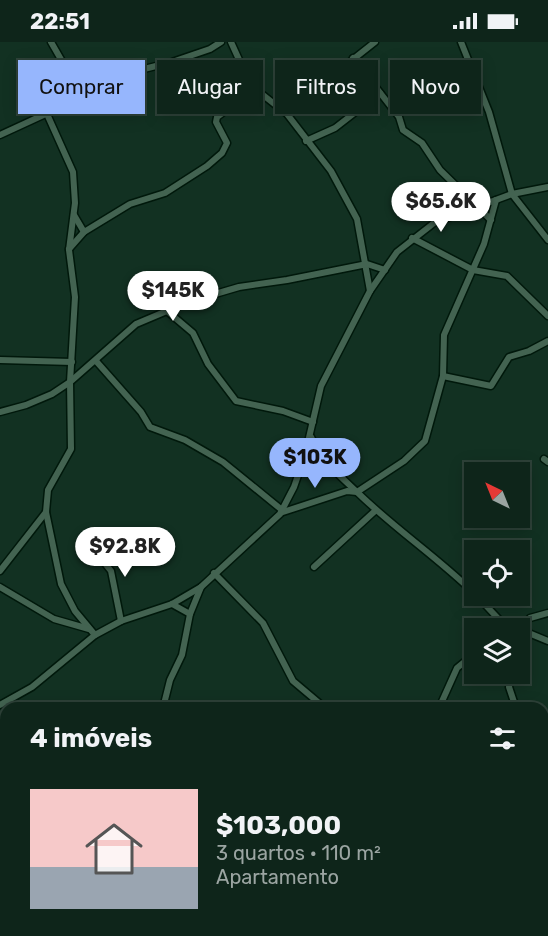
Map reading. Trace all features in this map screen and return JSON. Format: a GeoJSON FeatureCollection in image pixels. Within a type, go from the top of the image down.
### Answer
{"type":"FeatureCollection","features":[{"type":"Feature","properties":{"kind":"street"},"geometry":{"type":"LineString","coordinates":[[51,42],[61,60]]}},
{"type":"Feature","properties":{"kind":"street"},"geometry":{"type":"LineString","coordinates":[[145,69],[210,49],[221,42]]}},
{"type":"Feature","properties":{"kind":"street"},"geometry":{"type":"LineString","coordinates":[[231,42],[239,60]]}},
{"type":"Feature","properties":{"kind":"street"},"geometry":{"type":"LineString","coordinates":[[351,60],[375,42]]}},
{"type":"Feature","properties":{"kind":"street"},"geometry":{"type":"LineString","coordinates":[[461,42],[489,112],[512,194],[548,240]]}},
{"type":"Feature","properties":{"kind":"street"},"geometry":{"type":"LineString","coordinates":[[353,58],[399,117],[403,130],[422,143],[440,170],[491,220]]}},
{"type":"Feature","properties":{"kind":"street"},"geometry":{"type":"LineString","coordinates":[[263,93],[275,103]]}},
{"type":"Feature","properties":{"kind":"street"},"geometry":{"type":"LineString","coordinates":[[306,141],[335,128],[380,93]]}},
{"type":"Feature","properties":{"kind":"street"},"geometry":{"type":"LineString","coordinates":[[0,135],[47,114],[73,172],[74,215],[69,250],[75,297],[70,382],[71,449],[48,490],[46,512],[61,584],[75,611],[92,632]]}},
{"type":"Feature","properties":{"kind":"street"},"geometry":{"type":"LineString","coordinates":[[69,250],[84,232],[130,204],[165,193],[217,159],[227,143],[216,122],[220,114]]}},
{"type":"Feature","properties":{"kind":"street"},"geometry":{"type":"LineString","coordinates":[[286,114],[331,171],[357,219],[367,264],[370,291]]}},
{"type":"Feature","properties":{"kind":"street"},"geometry":{"type":"LineString","coordinates":[[281,512],[294,487],[311,436],[321,387],[370,291],[397,252],[434,223],[512,194],[548,188]]}},
{"type":"Feature","properties":{"kind":"street"},"geometry":{"type":"LineString","coordinates":[[6,702],[33,687],[92,632],[172,603],[201,587],[281,512],[348,491],[357,492],[404,461],[425,441],[443,376],[444,335],[473,270],[496,200]]}},
{"type":"Feature","properties":{"kind":"street"},"geometry":{"type":"LineString","coordinates":[[74,215],[84,232]]}},
{"type":"Feature","properties":{"kind":"street"},"geometry":{"type":"LineString","coordinates":[[412,238],[473,270],[507,276],[548,316]]}},
{"type":"Feature","properties":{"kind":"street"},"geometry":{"type":"LineString","coordinates":[[0,412],[39,400],[70,382],[136,324],[167,311],[228,289],[367,264],[386,270]]}},
{"type":"Feature","properties":{"kind":"street"},"geometry":{"type":"LineString","coordinates":[[167,311],[193,333],[208,364],[236,401],[283,411],[313,422]]}},
{"type":"Feature","properties":{"kind":"street"},"geometry":{"type":"LineString","coordinates":[[443,376],[490,386],[508,357],[529,351],[548,341]]}},
{"type":"Feature","properties":{"kind":"street"},"geometry":{"type":"LineString","coordinates":[[0,360],[72,362]]}},
{"type":"Feature","properties":{"kind":"street"},"geometry":{"type":"LineString","coordinates":[[96,361],[141,412],[150,428],[185,440],[223,462],[281,512]]}},
{"type":"Feature","properties":{"kind":"street"},"geometry":{"type":"LineString","coordinates":[[311,436],[325,460],[357,492],[464,585]]}},
{"type":"Feature","properties":{"kind":"street"},"geometry":{"type":"LineString","coordinates":[[314,567],[376,510]]}},
{"type":"Feature","properties":{"kind":"street"},"geometry":{"type":"LineString","coordinates":[[0,571],[46,512]]}},
{"type":"Feature","properties":{"kind":"street"},"geometry":{"type":"LineString","coordinates":[[95,551],[111,571],[121,621]]}},
{"type":"Feature","properties":{"kind":"street"},"geometry":{"type":"LineString","coordinates":[[214,573],[260,618],[293,681],[318,702]]}},
{"type":"Feature","properties":{"kind":"street"},"geometry":{"type":"LineString","coordinates":[[0,587],[54,619],[92,632]]}},
{"type":"Feature","properties":{"kind":"street"},"geometry":{"type":"LineString","coordinates":[[164,702],[170,680],[182,655],[190,614],[201,587]]}},
{"type":"Feature","properties":{"kind":"street"},"geometry":{"type":"LineString","coordinates":[[172,603],[190,614]]}},
{"type":"Feature","properties":{"kind":"street"},"geometry":{"type":"LineString","coordinates":[[485,606],[495,618]]}},
{"type":"Feature","properties":{"kind":"street"},"geometry":{"type":"LineString","coordinates":[[530,618],[548,614]]}},
{"type":"Feature","properties":{"kind":"street"},"geometry":{"type":"LineString","coordinates":[[530,634],[548,641]]}},
{"type":"Feature","properties":{"kind":"street"},"geometry":{"type":"LineString","coordinates":[[442,702],[457,668],[464,662]]}},
{"type":"Feature","properties":{"kind":"street"},"geometry":{"type":"LineString","coordinates":[[509,684],[514,702]]}}]}
